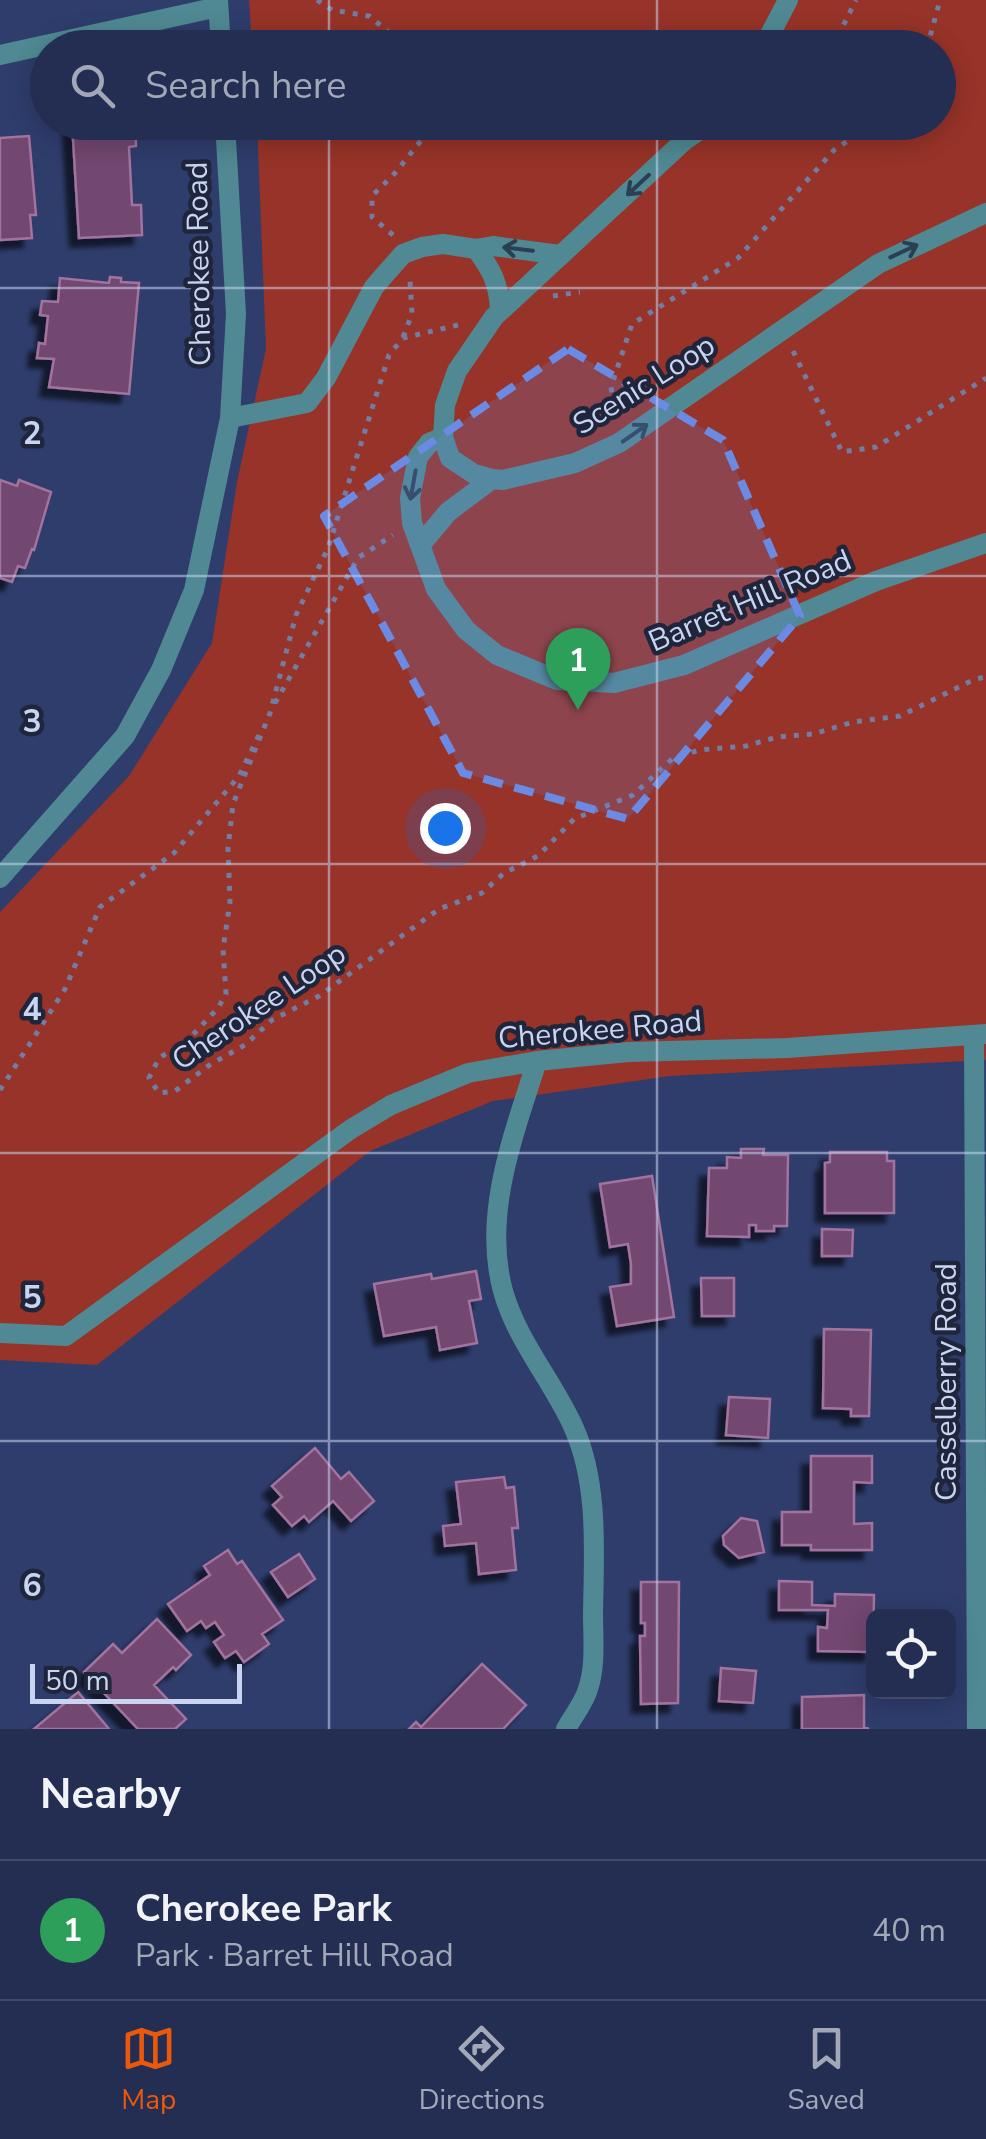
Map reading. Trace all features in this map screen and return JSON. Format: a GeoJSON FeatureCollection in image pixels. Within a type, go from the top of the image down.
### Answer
{"type":"FeatureCollection","features":[{"type":"Feature","properties":{"kind":"street"},"geometry":{"type":"LineString","coordinates":[[772,30],[788,0]]}},
{"type":"Feature","properties":{"kind":"street"},"geometry":{"type":"LineString","coordinates":[[107,30],[218,4],[220,30]]}},
{"type":"Feature","properties":{"kind":"street"},"geometry":{"type":"LineString","coordinates":[[0,55],[30,48]]}},
{"type":"Feature","properties":{"kind":"street","name":"Cherokee Road"},"geometry":{"type":"LineString","coordinates":[[0,878],[125,736],[161,670],[194,590],[230,418],[236,314],[226,140]]}},
{"type":"Feature","properties":{"kind":"street"},"geometry":{"type":"LineString","coordinates":[[492,479],[474,474],[450,458],[443,437],[445,404],[457,371],[497,314],[686,140]]}},
{"type":"Feature","properties":{"kind":"street","name":"Scenic Loop"},"geometry":{"type":"LineString","coordinates":[[492,479],[574,464],[620,443],[878,264],[986,213]]}},
{"type":"Feature","properties":{"kind":"street"},"geometry":{"type":"LineString","coordinates":[[230,418],[307,403],[326,378],[374,286],[406,252],[443,244],[560,255]]}},
{"type":"Feature","properties":{"kind":"street"},"geometry":{"type":"LineString","coordinates":[[476,249],[493,271],[499,290],[497,314]]}},
{"type":"Feature","properties":{"kind":"street","name":"Barret Hill Road"},"geometry":{"type":"LineString","coordinates":[[443,437],[429,443],[418,457],[410,498],[412,523],[436,589],[466,630],[514,665],[557,680],[585,683],[635,679],[684,665],[876,581],[986,544]]}},
{"type":"Feature","properties":{"kind":"street"},"geometry":{"type":"LineString","coordinates":[[422,543],[448,512],[492,479]]}},
{"type":"Feature","properties":{"kind":"street","name":"Cherokee Road"},"geometry":{"type":"LineString","coordinates":[[0,1333],[66,1336],[303,1163],[391,1104],[468,1073],[536,1061],[628,1052],[787,1048],[980,1034]]}},
{"type":"Feature","properties":{"kind":"street","name":"Casselberry Road"},"geometry":{"type":"LineString","coordinates":[[977,1729],[980,1034]]}},
{"type":"Feature","properties":{"kind":"street"},"geometry":{"type":"LineString","coordinates":[[536,1061],[509,1150],[497,1216],[498,1252],[503,1290],[517,1328],[571,1422],[590,1486],[593,1664],[588,1691],[566,1729]]}},
{"type":"Feature","properties":{"kind":"path"},"geometry":{"type":"LineString","coordinates":[[317,0],[332,10],[370,16],[387,30]]}},
{"type":"Feature","properties":{"kind":"path"},"geometry":{"type":"LineString","coordinates":[[841,30],[856,0]]}},
{"type":"Feature","properties":{"kind":"path"},"geometry":{"type":"LineString","coordinates":[[932,30],[940,0]]}},
{"type":"Feature","properties":{"kind":"path"},"geometry":{"type":"LineString","coordinates":[[406,252],[398,238],[372,216],[372,196],[422,140]]}},
{"type":"Feature","properties":{"kind":"path"},"geometry":{"type":"LineString","coordinates":[[620,443],[611,387],[632,324],[738,258],[834,150],[849,140]]}},
{"type":"Feature","properties":{"kind":"path","name":"Cherokee Loop"},"geometry":{"type":"LineString","coordinates":[[406,252],[412,306],[403,338],[389,355],[382,374],[328,548],[296,615],[270,713],[233,804],[228,848],[230,902],[223,949],[226,994],[186,1041],[154,1063],[148,1078],[159,1092],[175,1091],[210,1064],[245,1045],[272,1020],[319,996],[438,909],[482,893],[504,874],[538,856],[574,819],[633,796],[672,758],[900,716],[974,679],[986,677]]}},
{"type":"Feature","properties":{"kind":"path"},"geometry":{"type":"LineString","coordinates":[[403,338],[497,314]]}},
{"type":"Feature","properties":{"kind":"path"},"geometry":{"type":"LineString","coordinates":[[783,330],[842,452],[876,447],[986,378]]}},
{"type":"Feature","properties":{"kind":"path"},"geometry":{"type":"LineString","coordinates":[[0,1090],[65,989],[100,907],[174,852],[239,776],[358,558],[412,523]]}},
{"type":"Feature","properties":{"kind":"highlighted area"},"geometry":{"type":"Polygon","coordinates":[[[568,349],[723,440],[800,616],[628,819],[463,773],[324,516],[568,349]]]}},
{"type":"Feature","properties":{"kind":"shaded area"},"geometry":{"type":"Polygon","coordinates":[[[249,0],[986,0],[986,1060],[670,1076],[493,1101],[370,1151],[97,1365],[0,1360],[0,912],[129,776],[212,643],[237,482],[266,349],[258,140],[956,140],[956,30],[251,30],[249,0]]]}},
{"type":"Feature","properties":{"kind":"building"},"geometry":{"type":"Polygon","coordinates":[[[29,136],[36,215],[30,215],[32,238],[0,240],[0,138],[29,136]]]}},
{"type":"Feature","properties":{"kind":"building"},"geometry":{"type":"Polygon","coordinates":[[[73,140],[136,140],[136,146],[129,147],[132,205],[141,205],[142,235],[79,238],[73,140]]]}},
{"type":"Feature","properties":{"kind":"building"},"geometry":{"type":"Polygon","coordinates":[[[110,277],[139,283],[129,394],[49,387],[54,359],[37,358],[39,343],[45,344],[48,316],[40,315],[42,301],[58,302],[60,278],[109,283],[110,277]]]}},
{"type":"Feature","properties":{"kind":"building"},"geometry":{"type":"Polygon","coordinates":[[[0,480],[17,486],[19,480],[51,492],[34,550],[25,568],[18,566],[12,582],[0,578],[0,480]]]}},
{"type":"Feature","properties":{"kind":"building"},"geometry":{"type":"Polygon","coordinates":[[[741,1149],[764,1149],[763,1155],[788,1155],[787,1226],[756,1231],[756,1225],[749,1225],[749,1237],[707,1236],[709,1168],[727,1168],[727,1157],[741,1158],[741,1149]]]}},
{"type":"Feature","properties":{"kind":"building"},"geometry":{"type":"Polygon","coordinates":[[[830,1152],[887,1152],[887,1161],[894,1161],[894,1213],[825,1213],[825,1163],[830,1162],[830,1152]]]}},
{"type":"Feature","properties":{"kind":"building"},"geometry":{"type":"Polygon","coordinates":[[[652,1176],[674,1317],[617,1326],[610,1287],[631,1284],[631,1264],[628,1244],[610,1247],[600,1184],[652,1176]]]}},
{"type":"Feature","properties":{"kind":"building"},"geometry":{"type":"Polygon","coordinates":[[[822,1229],[853,1230],[852,1256],[822,1256],[822,1229]]]}},
{"type":"Feature","properties":{"kind":"building"},"geometry":{"type":"Polygon","coordinates":[[[476,1271],[481,1299],[469,1301],[477,1343],[440,1350],[436,1327],[384,1336],[374,1284],[476,1271]]]}},
{"type":"Feature","properties":{"kind":"building"},"geometry":{"type":"Polygon","coordinates":[[[701,1278],[734,1278],[734,1316],[702,1316],[701,1278]]]}},
{"type":"Feature","properties":{"kind":"building"},"geometry":{"type":"Polygon","coordinates":[[[824,1329],[871,1330],[869,1416],[851,1416],[851,1409],[823,1408],[824,1329]]]}},
{"type":"Feature","properties":{"kind":"building"},"geometry":{"type":"Polygon","coordinates":[[[729,1397],[770,1399],[768,1438],[726,1435],[729,1397]]]}},
{"type":"Feature","properties":{"kind":"building"},"geometry":{"type":"Polygon","coordinates":[[[315,1448],[341,1479],[349,1472],[374,1501],[351,1521],[333,1501],[309,1522],[304,1516],[292,1526],[273,1505],[282,1497],[272,1486],[315,1448]]]}},
{"type":"Feature","properties":{"kind":"building"},"geometry":{"type":"Polygon","coordinates":[[[811,1456],[872,1456],[872,1483],[854,1482],[854,1524],[872,1523],[872,1550],[811,1550],[811,1545],[782,1545],[782,1512],[811,1512],[811,1456]]]}},
{"type":"Feature","properties":{"kind":"building"},"geometry":{"type":"Polygon","coordinates":[[[504,1477],[506,1488],[514,1487],[518,1528],[512,1528],[516,1570],[479,1574],[476,1543],[445,1546],[443,1526],[461,1524],[456,1482],[504,1477]]]}},
{"type":"Feature","properties":{"kind":"building"},"geometry":{"type":"Polygon","coordinates":[[[741,1518],[757,1521],[764,1552],[739,1558],[724,1545],[723,1536],[741,1518]]]}},
{"type":"Feature","properties":{"kind":"building"},"geometry":{"type":"Polygon","coordinates":[[[228,1550],[237,1564],[242,1561],[283,1620],[262,1634],[269,1644],[244,1662],[236,1651],[225,1658],[214,1642],[224,1635],[215,1622],[206,1628],[201,1621],[187,1631],[168,1604],[210,1575],[204,1566],[228,1550]]]}},
{"type":"Feature","properties":{"kind":"building"},"geometry":{"type":"Polygon","coordinates":[[[299,1554],[315,1579],[288,1597],[271,1572],[299,1554]]]}},
{"type":"Feature","properties":{"kind":"building"},"geometry":{"type":"Polygon","coordinates":[[[779,1581],[812,1582],[812,1605],[835,1606],[835,1594],[874,1595],[874,1609],[866,1609],[866,1652],[818,1651],[818,1627],[827,1628],[828,1610],[779,1610],[779,1581]]]}},
{"type":"Feature","properties":{"kind":"building"},"geometry":{"type":"Polygon","coordinates":[[[641,1582],[679,1582],[678,1703],[641,1704],[640,1636],[645,1636],[645,1623],[641,1623],[641,1582]]]}},
{"type":"Feature","properties":{"kind":"building"},"geometry":{"type":"Polygon","coordinates":[[[157,1619],[191,1655],[154,1685],[186,1719],[175,1729],[138,1729],[84,1672],[113,1644],[122,1653],[157,1619]]]}},
{"type":"Feature","properties":{"kind":"building"},"geometry":{"type":"Polygon","coordinates":[[[482,1664],[526,1705],[503,1729],[409,1729],[416,1722],[421,1727],[482,1664]]]}},
{"type":"Feature","properties":{"kind":"building"},"geometry":{"type":"Polygon","coordinates":[[[721,1668],[756,1671],[753,1703],[719,1701],[721,1668]]]}},
{"type":"Feature","properties":{"kind":"building"},"geometry":{"type":"Polygon","coordinates":[[[78,1692],[109,1729],[34,1729],[78,1692]]]}},
{"type":"Feature","properties":{"kind":"building"},"geometry":{"type":"Polygon","coordinates":[[[864,1695],[864,1727],[869,1729],[802,1729],[802,1697],[864,1695]]]}},
{"type":"Feature","properties":{"kind":"place","name":"Cherokee Park"},"geometry":{"type":"Point","coordinates":[578,710]}}]}
